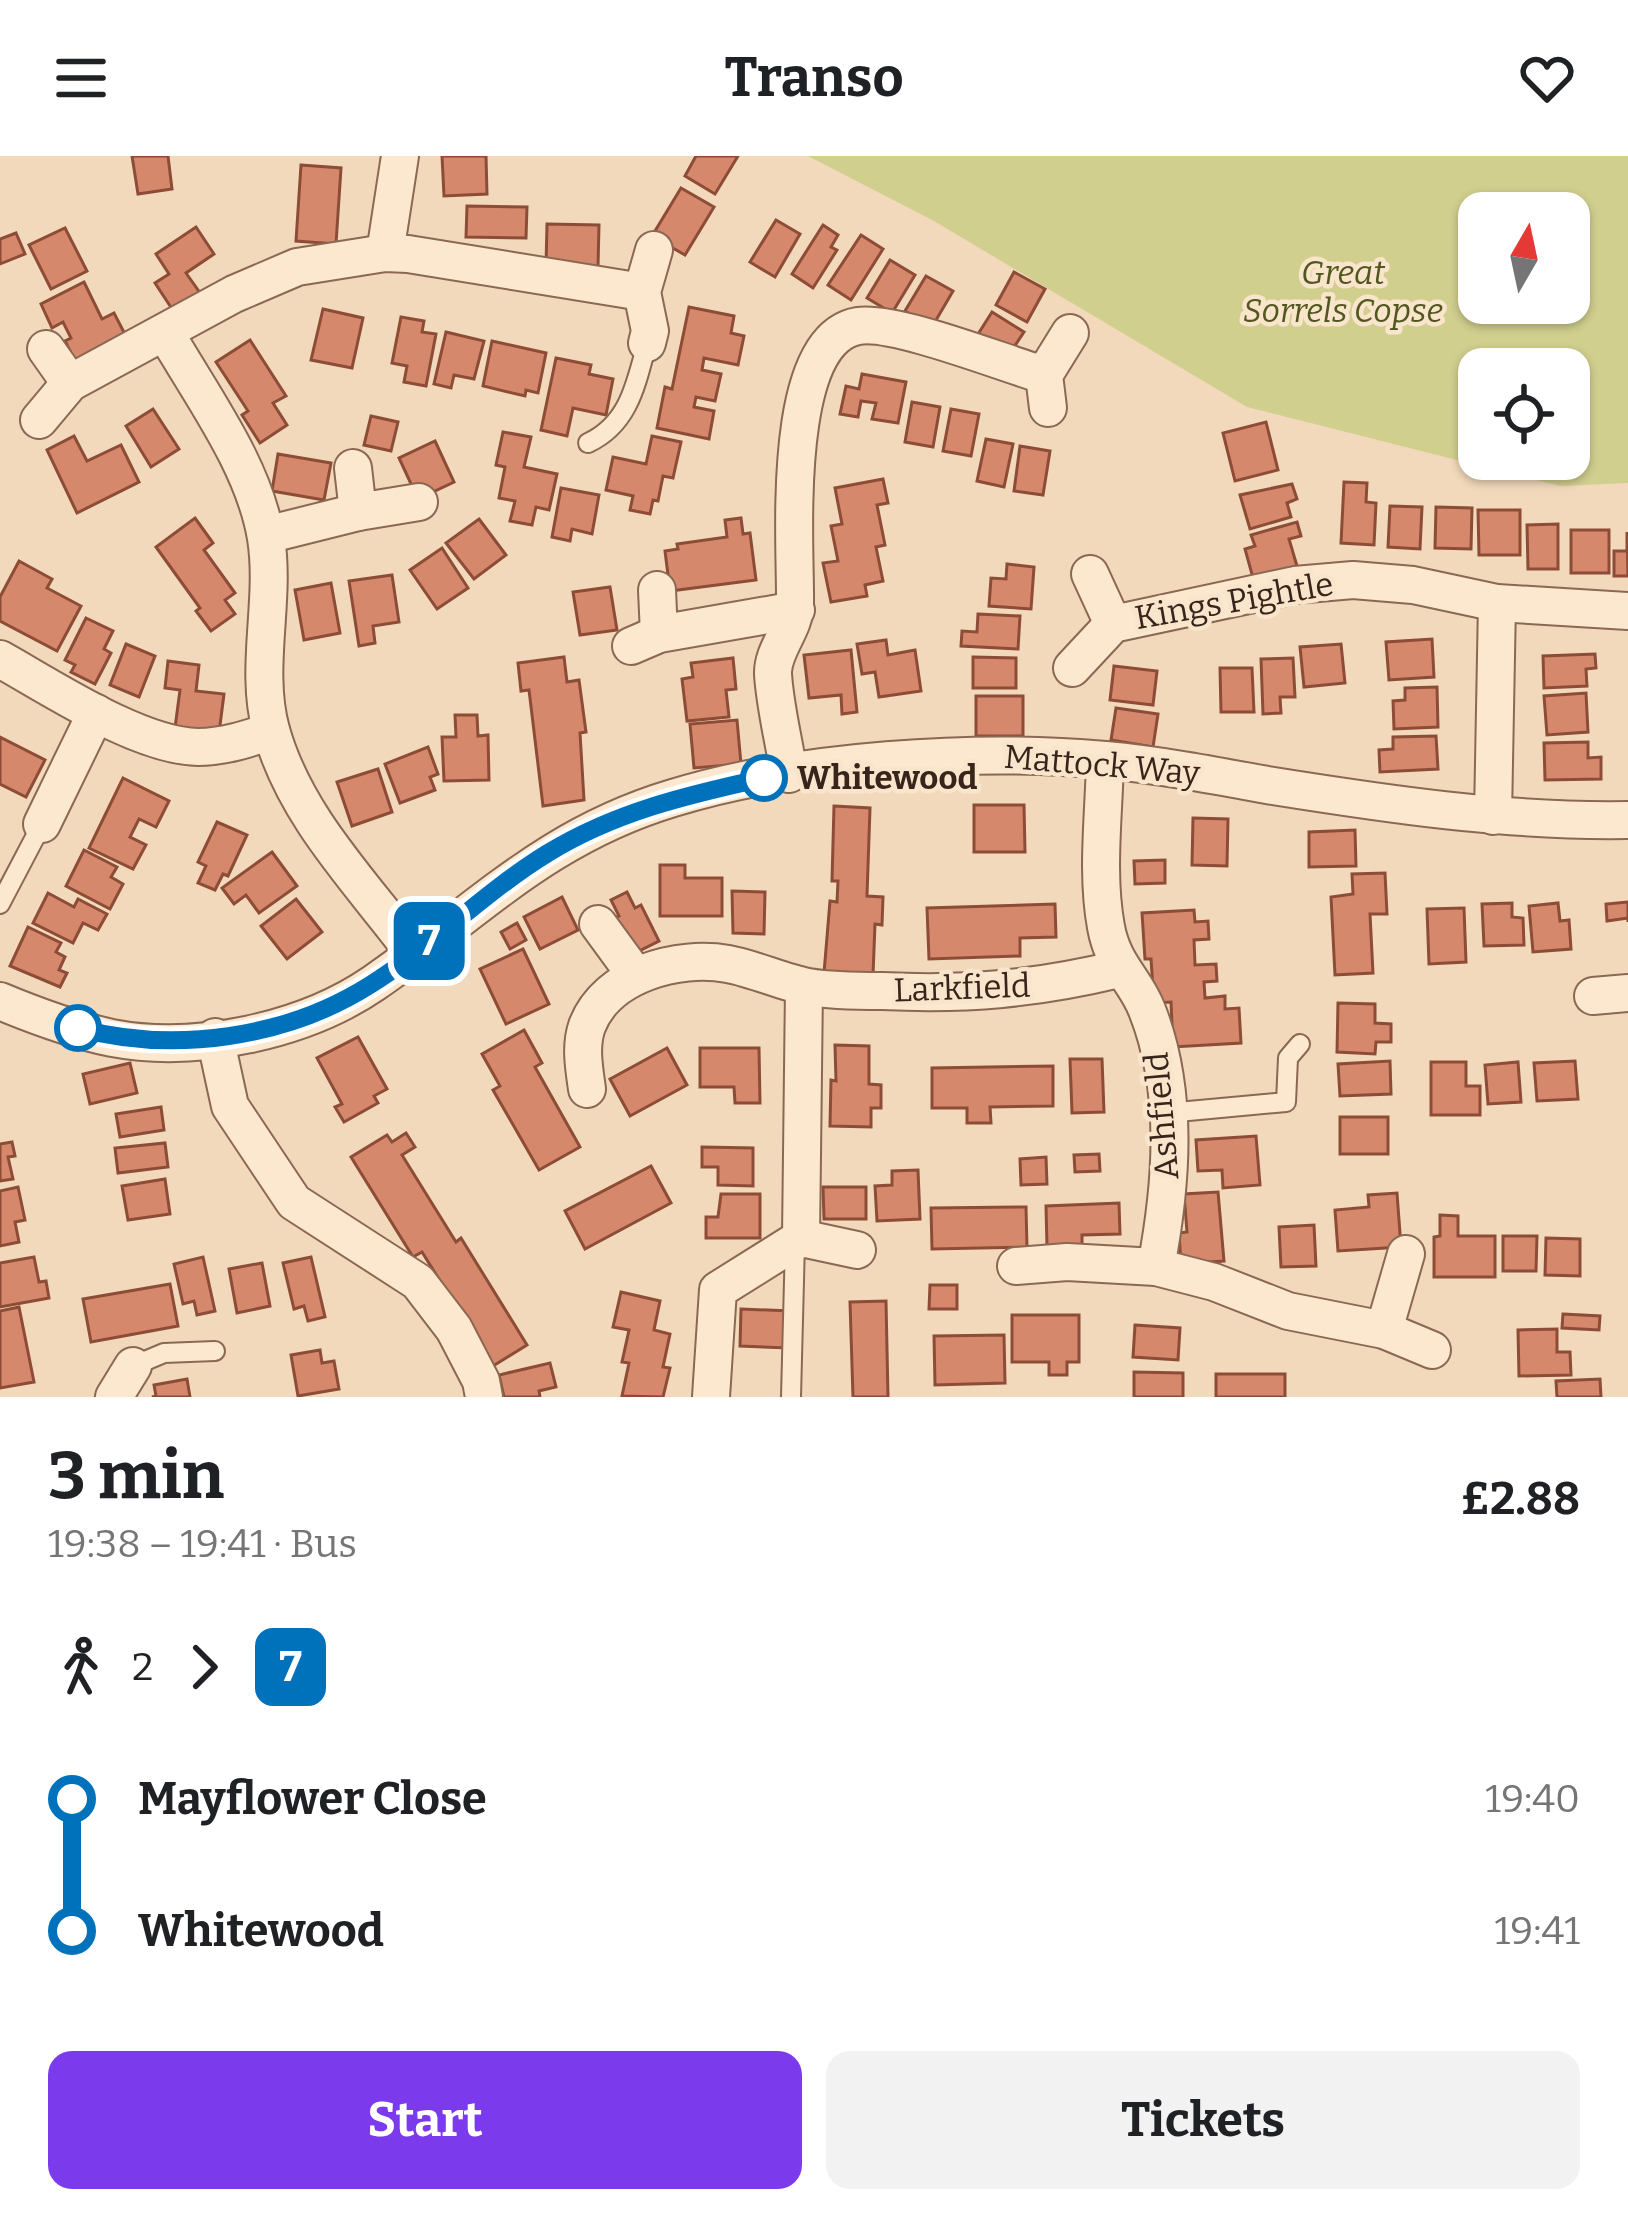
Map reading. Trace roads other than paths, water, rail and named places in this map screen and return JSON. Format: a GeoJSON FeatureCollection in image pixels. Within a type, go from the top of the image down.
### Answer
{"type":"FeatureCollection","features":[{"type":"Feature","properties":{"kind":"street"},"geometry":{"type":"LineString","coordinates":[[385,253],[400,156]]}},
{"type":"Feature","properties":{"kind":"street"},"geometry":{"type":"LineString","coordinates":[[646,344],[650,331],[642,292],[654,250]]}},
{"type":"Feature","properties":{"kind":"street"},"geometry":{"type":"LineString","coordinates":[[39,420],[70,383],[234,294],[297,267],[385,253],[471,262],[642,292]]}},
{"type":"Feature","properties":{"kind":"street"},"geometry":{"type":"LineString","coordinates":[[789,774],[772,668],[796,610],[792,563],[801,415],[817,364],[834,336],[860,326],[894,330],[1046,392],[1070,333]]}},
{"type":"Feature","properties":{"kind":"street"},"geometry":{"type":"LineString","coordinates":[[165,332],[245,473],[266,535],[265,682],[271,731],[315,828],[414,953]]}},
{"type":"Feature","properties":{"kind":"street"},"geometry":{"type":"LineString","coordinates":[[46,350],[70,383]]}},
{"type":"Feature","properties":{"kind":"street"},"geometry":{"type":"LineString","coordinates":[[352,468],[358,512]]}},
{"type":"Feature","properties":{"kind":"street"},"geometry":{"type":"LineString","coordinates":[[266,535],[419,502]]}},
{"type":"Feature","properties":{"kind":"street","name":"Kings Pightle"},"geometry":{"type":"LineString","coordinates":[[1090,574],[1113,624]]}},
{"type":"Feature","properties":{"kind":"street","name":"Kings Pightle"},"geometry":{"type":"LineString","coordinates":[[1072,668],[1113,624],[1295,585],[1353,580],[1413,585],[1497,602],[1628,611]]}},
{"type":"Feature","properties":{"kind":"street"},"geometry":{"type":"LineString","coordinates":[[657,590],[645,640],[796,610]]}},
{"type":"Feature","properties":{"kind":"street"},"geometry":{"type":"LineString","coordinates":[[1493,815],[1497,602]]}},
{"type":"Feature","properties":{"kind":"street"},"geometry":{"type":"LineString","coordinates":[[0,659],[143,734],[195,747],[238,742],[271,731]]}},
{"type":"Feature","properties":{"kind":"street"},"geometry":{"type":"LineString","coordinates":[[42,824],[96,712]]}},
{"type":"Feature","properties":{"kind":"street","name":"Mattock Way"},"geometry":{"type":"LineString","coordinates":[[0,1001],[114,1038],[179,1041],[275,1027],[369,986],[507,879],[592,829],[675,797],[789,774],[960,756],[1105,760],[1493,815],[1628,820]]}},
{"type":"Feature","properties":{"kind":"street","name":"Ashfield"},"geometry":{"type":"LineString","coordinates":[[1105,760],[1102,889],[1106,931],[1119,969],[1145,1005],[1163,1064],[1169,1195],[1156,1267]]}},
{"type":"Feature","properties":{"kind":"street"},"geometry":{"type":"LineString","coordinates":[[598,924],[636,976]]}},
{"type":"Feature","properties":{"kind":"street","name":"Larkfield"},"geometry":{"type":"LineString","coordinates":[[587,1089],[583,1050],[598,1003],[636,976],[670,964],[724,963],[804,986],[966,993],[1028,989],[1119,969]]}},
{"type":"Feature","properties":{"kind":"street"},"geometry":{"type":"LineString","coordinates":[[798,1240],[804,986]]}},
{"type":"Feature","properties":{"kind":"street"},"geometry":{"type":"LineString","coordinates":[[215,1037],[230,1106],[294,1202],[418,1282],[454,1329],[484,1397]]}},
{"type":"Feature","properties":{"kind":"street"},"geometry":{"type":"LineString","coordinates":[[711,1397],[718,1290],[798,1240],[857,1250]]}},
{"type":"Feature","properties":{"kind":"street"},"geometry":{"type":"LineString","coordinates":[[1384,1330],[1406,1254]]}},
{"type":"Feature","properties":{"kind":"street"},"geometry":{"type":"LineString","coordinates":[[1016,1266],[1067,1262],[1156,1267],[1214,1282],[1288,1311],[1384,1330],[1432,1350]]}},
{"type":"Feature","properties":{"kind":"lane"},"geometry":{"type":"LineString","coordinates":[[588,443],[607,434],[622,416],[646,344]]}},
{"type":"Feature","properties":{"kind":"lane"},"geometry":{"type":"LineString","coordinates":[[0,904],[42,824]]}},
{"type":"Feature","properties":{"kind":"lane"},"geometry":{"type":"LineString","coordinates":[[1167,1113],[1286,1102],[1288,1058],[1300,1044]]}},
{"type":"Feature","properties":{"kind":"lane"},"geometry":{"type":"LineString","coordinates":[[791,1397],[798,1240]]}},
{"type":"Feature","properties":{"kind":"lane"},"geometry":{"type":"LineString","coordinates":[[124,1382],[164,1353],[215,1351]]}},
{"type":"Feature","properties":{"kind":"place","name":"Whitewood"},"geometry":{"type":"Point","coordinates":[764,778]}},
{"type":"Feature","properties":{"kind":"park label","name":"Great Sorrels Copse"},"geometry":{"type":"Point","coordinates":[1343,292]}}]}
